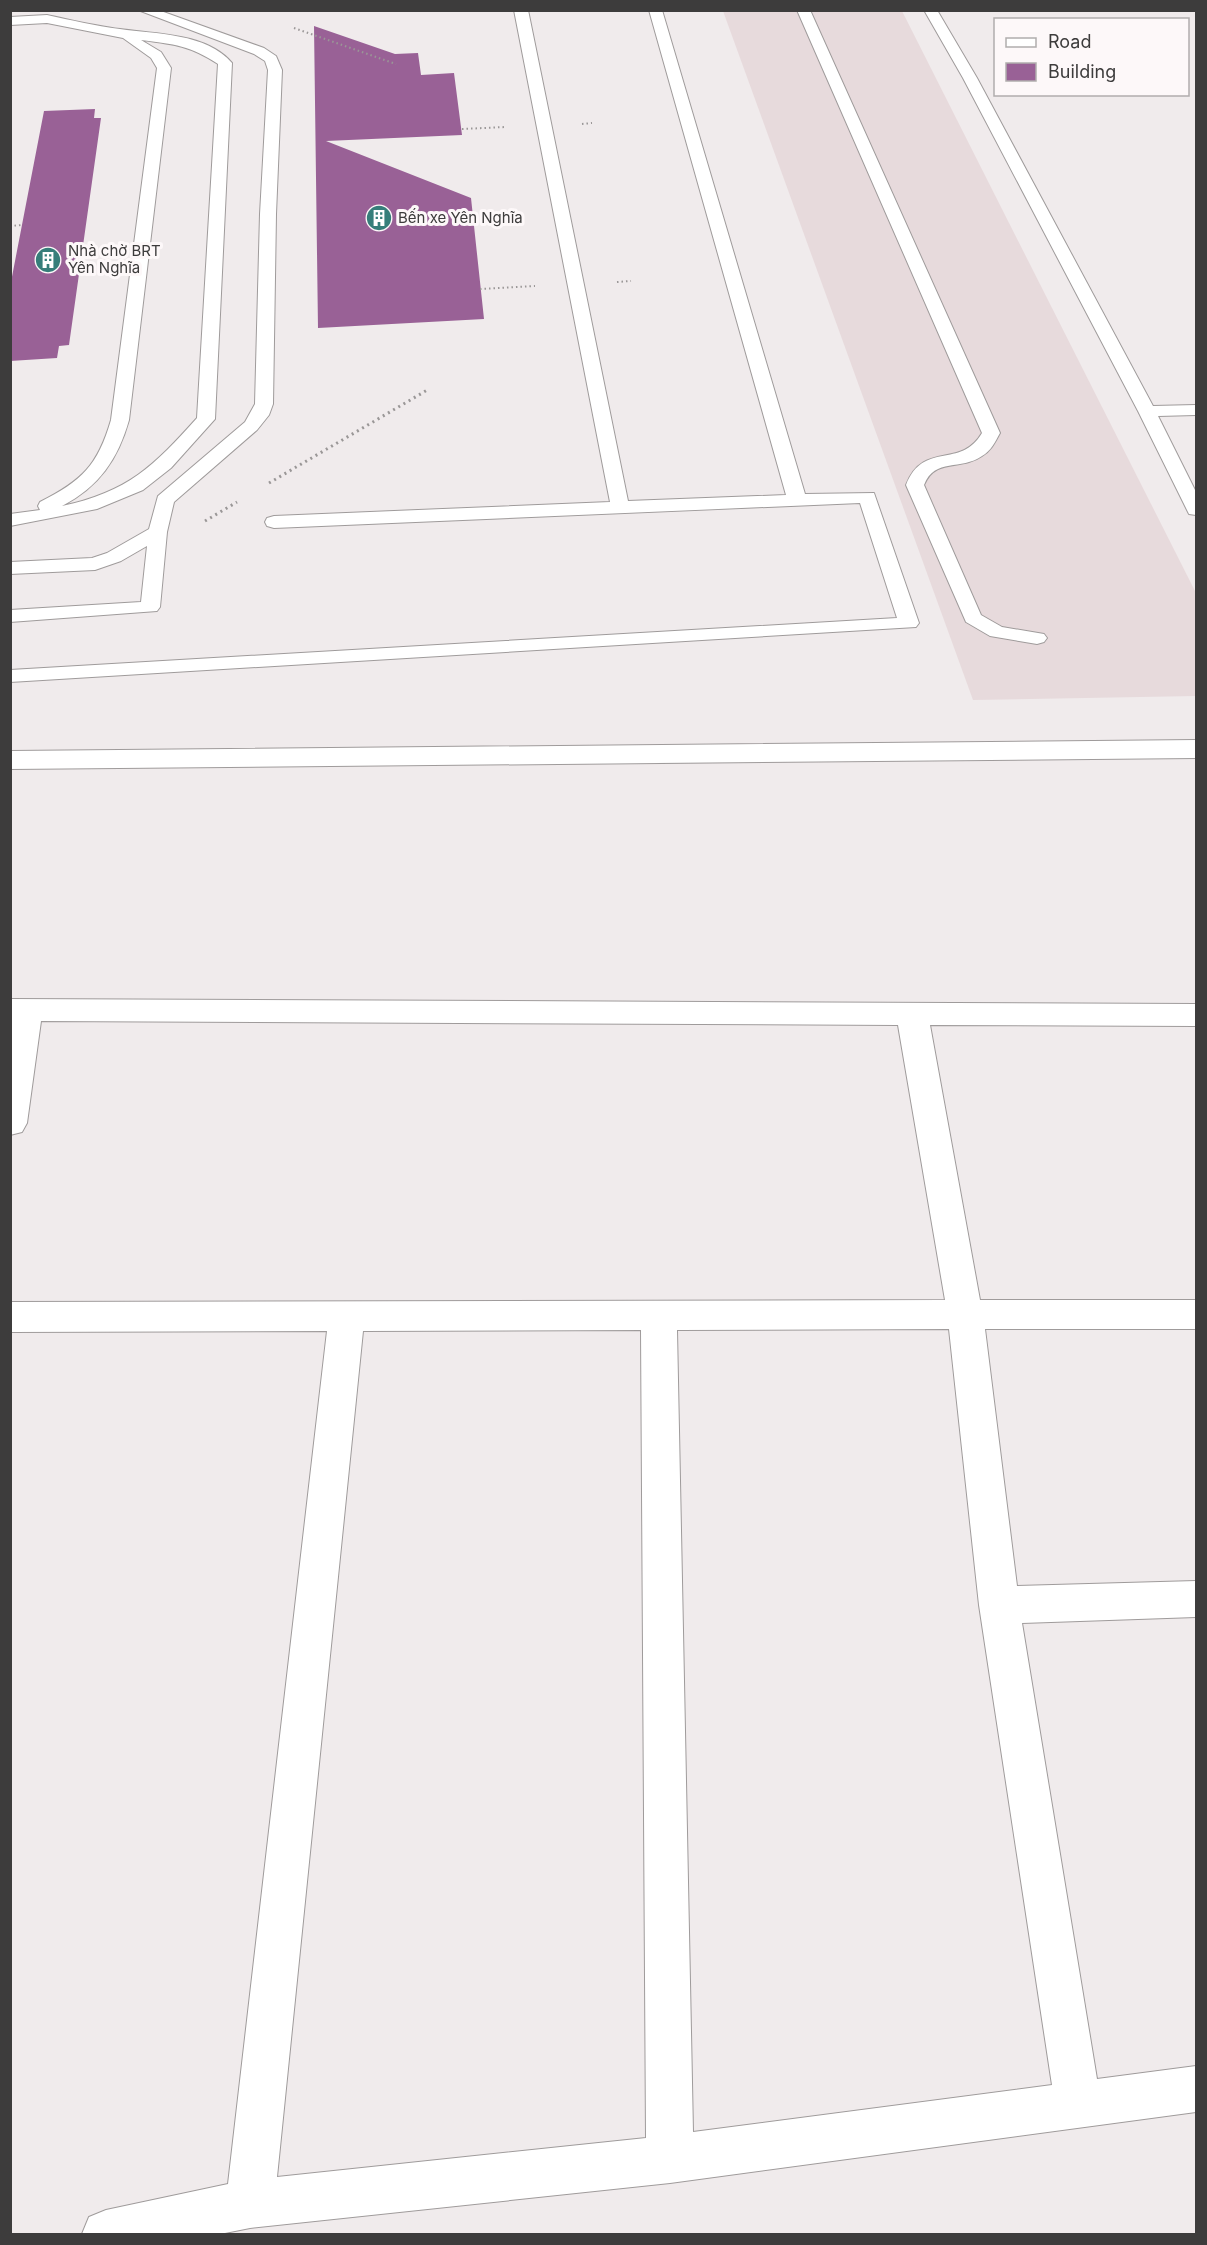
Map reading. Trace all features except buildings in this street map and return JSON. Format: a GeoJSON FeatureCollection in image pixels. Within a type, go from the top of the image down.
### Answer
{"type":"FeatureCollection","features":[{"type":"Feature","properties":{"kind":"street"},"geometry":{"type":"LineString","coordinates":[[10,760],[1197,749]]}},
{"type":"Feature","properties":{"kind":"street"},"geometry":{"type":"LineString","coordinates":[[10,1123],[19,1010],[1197,1015]]}},
{"type":"Feature","properties":{"kind":"street"},"geometry":{"type":"LineString","coordinates":[[912,1014],[965,1315],[999,1605],[1078,2104]]}},
{"type":"Feature","properties":{"kind":"street"},"geometry":{"type":"LineString","coordinates":[[10,1317],[1197,1314]]}},
{"type":"Feature","properties":{"kind":"street"},"geometry":{"type":"LineString","coordinates":[[659,1315],[670,2159]]}},
{"type":"Feature","properties":{"kind":"street"},"geometry":{"type":"LineString","coordinates":[[250,2204],[347,1316]]}},
{"type":"Feature","properties":{"kind":"street"},"geometry":{"type":"LineString","coordinates":[[999,1605],[1197,1599]]}},
{"type":"Feature","properties":{"kind":"street"},"geometry":{"type":"LineString","coordinates":[[106,2235],[250,2204],[670,2159],[1197,2089]]}},
{"type":"Feature","properties":{"kind":"lane"},"geometry":{"type":"LineString","coordinates":[[10,21],[47,19],[84,10]]}},
{"type":"Feature","properties":{"kind":"lane"},"geometry":{"type":"LineString","coordinates":[[10,616],[150,607],[158,532],[165,500],[251,426],[261,415],[264,404],[268,214],[275,70],[271,59],[259,51],[144,10]]}},
{"type":"Feature","properties":{"kind":"lane"},"geometry":{"type":"LineString","coordinates":[[521,10],[620,508]]}},
{"type":"Feature","properties":{"kind":"lane"},"geometry":{"type":"LineString","coordinates":[[655,10],[797,500]]}},
{"type":"Feature","properties":{"kind":"lane"},"geometry":{"type":"LineString","coordinates":[[803,10],[991,433],[984,448],[970,456],[932,464],[921,471],[915,484],[973,618],[997,632],[1037,638]]}},
{"type":"Feature","properties":{"kind":"lane"},"geometry":{"type":"LineString","coordinates":[[930,10],[970,78],[1197,510]]}},
{"type":"Feature","properties":{"kind":"lane"},"geometry":{"type":"LineString","coordinates":[[15,519],[96,504],[136,486],[172,456],[206,419],[225,63],[203,48],[168,39],[118,33],[47,19]]}},
{"type":"Feature","properties":{"kind":"lane"},"geometry":{"type":"LineString","coordinates":[[15,519],[65,497],[96,474],[112,449],[120,420],[164,68],[156,55],[139,42],[118,33]]}},
{"type":"Feature","properties":{"kind":"lane"},"geometry":{"type":"LineString","coordinates":[[1147,411],[1197,410]]}},
{"type":"Feature","properties":{"kind":"lane"},"geometry":{"type":"LineString","coordinates":[[10,676],[909,623],[867,497],[274,522]]}},
{"type":"Feature","properties":{"kind":"lane"},"geometry":{"type":"LineString","coordinates":[[10,568],[95,564],[114,557],[158,532]]}},
{"type":"Feature","properties":{"kind":"path"},"geometry":{"type":"LineString","coordinates":[[287,26],[396,64]]}},
{"type":"Feature","properties":{"kind":"path"},"geometry":{"type":"LineString","coordinates":[[10,226],[22,225]]}},
{"type":"Feature","properties":{"kind":"path"},"geometry":{"type":"LineString","coordinates":[[266,485],[429,389]]}},
{"type":"Feature","properties":{"kind":"path"},"geometry":{"type":"LineString","coordinates":[[204,521],[245,497]]}},
{"type":"Feature","properties":{"kind":"shaded area"},"geometry":{"type":"Polygon","coordinates":[[[723,11],[902,11],[1196,593],[1196,696],[973,700],[723,11]]]}},
{"type":"Feature","properties":{"kind":"place","name":"Bến xe Yên Nghĩa"},"geometry":{"type":"Point","coordinates":[379,218]}},
{"type":"Feature","properties":{"kind":"place","name":"Nhà chờ BRT Yên Nghĩa"},"geometry":{"type":"Point","coordinates":[48,260]}}]}
